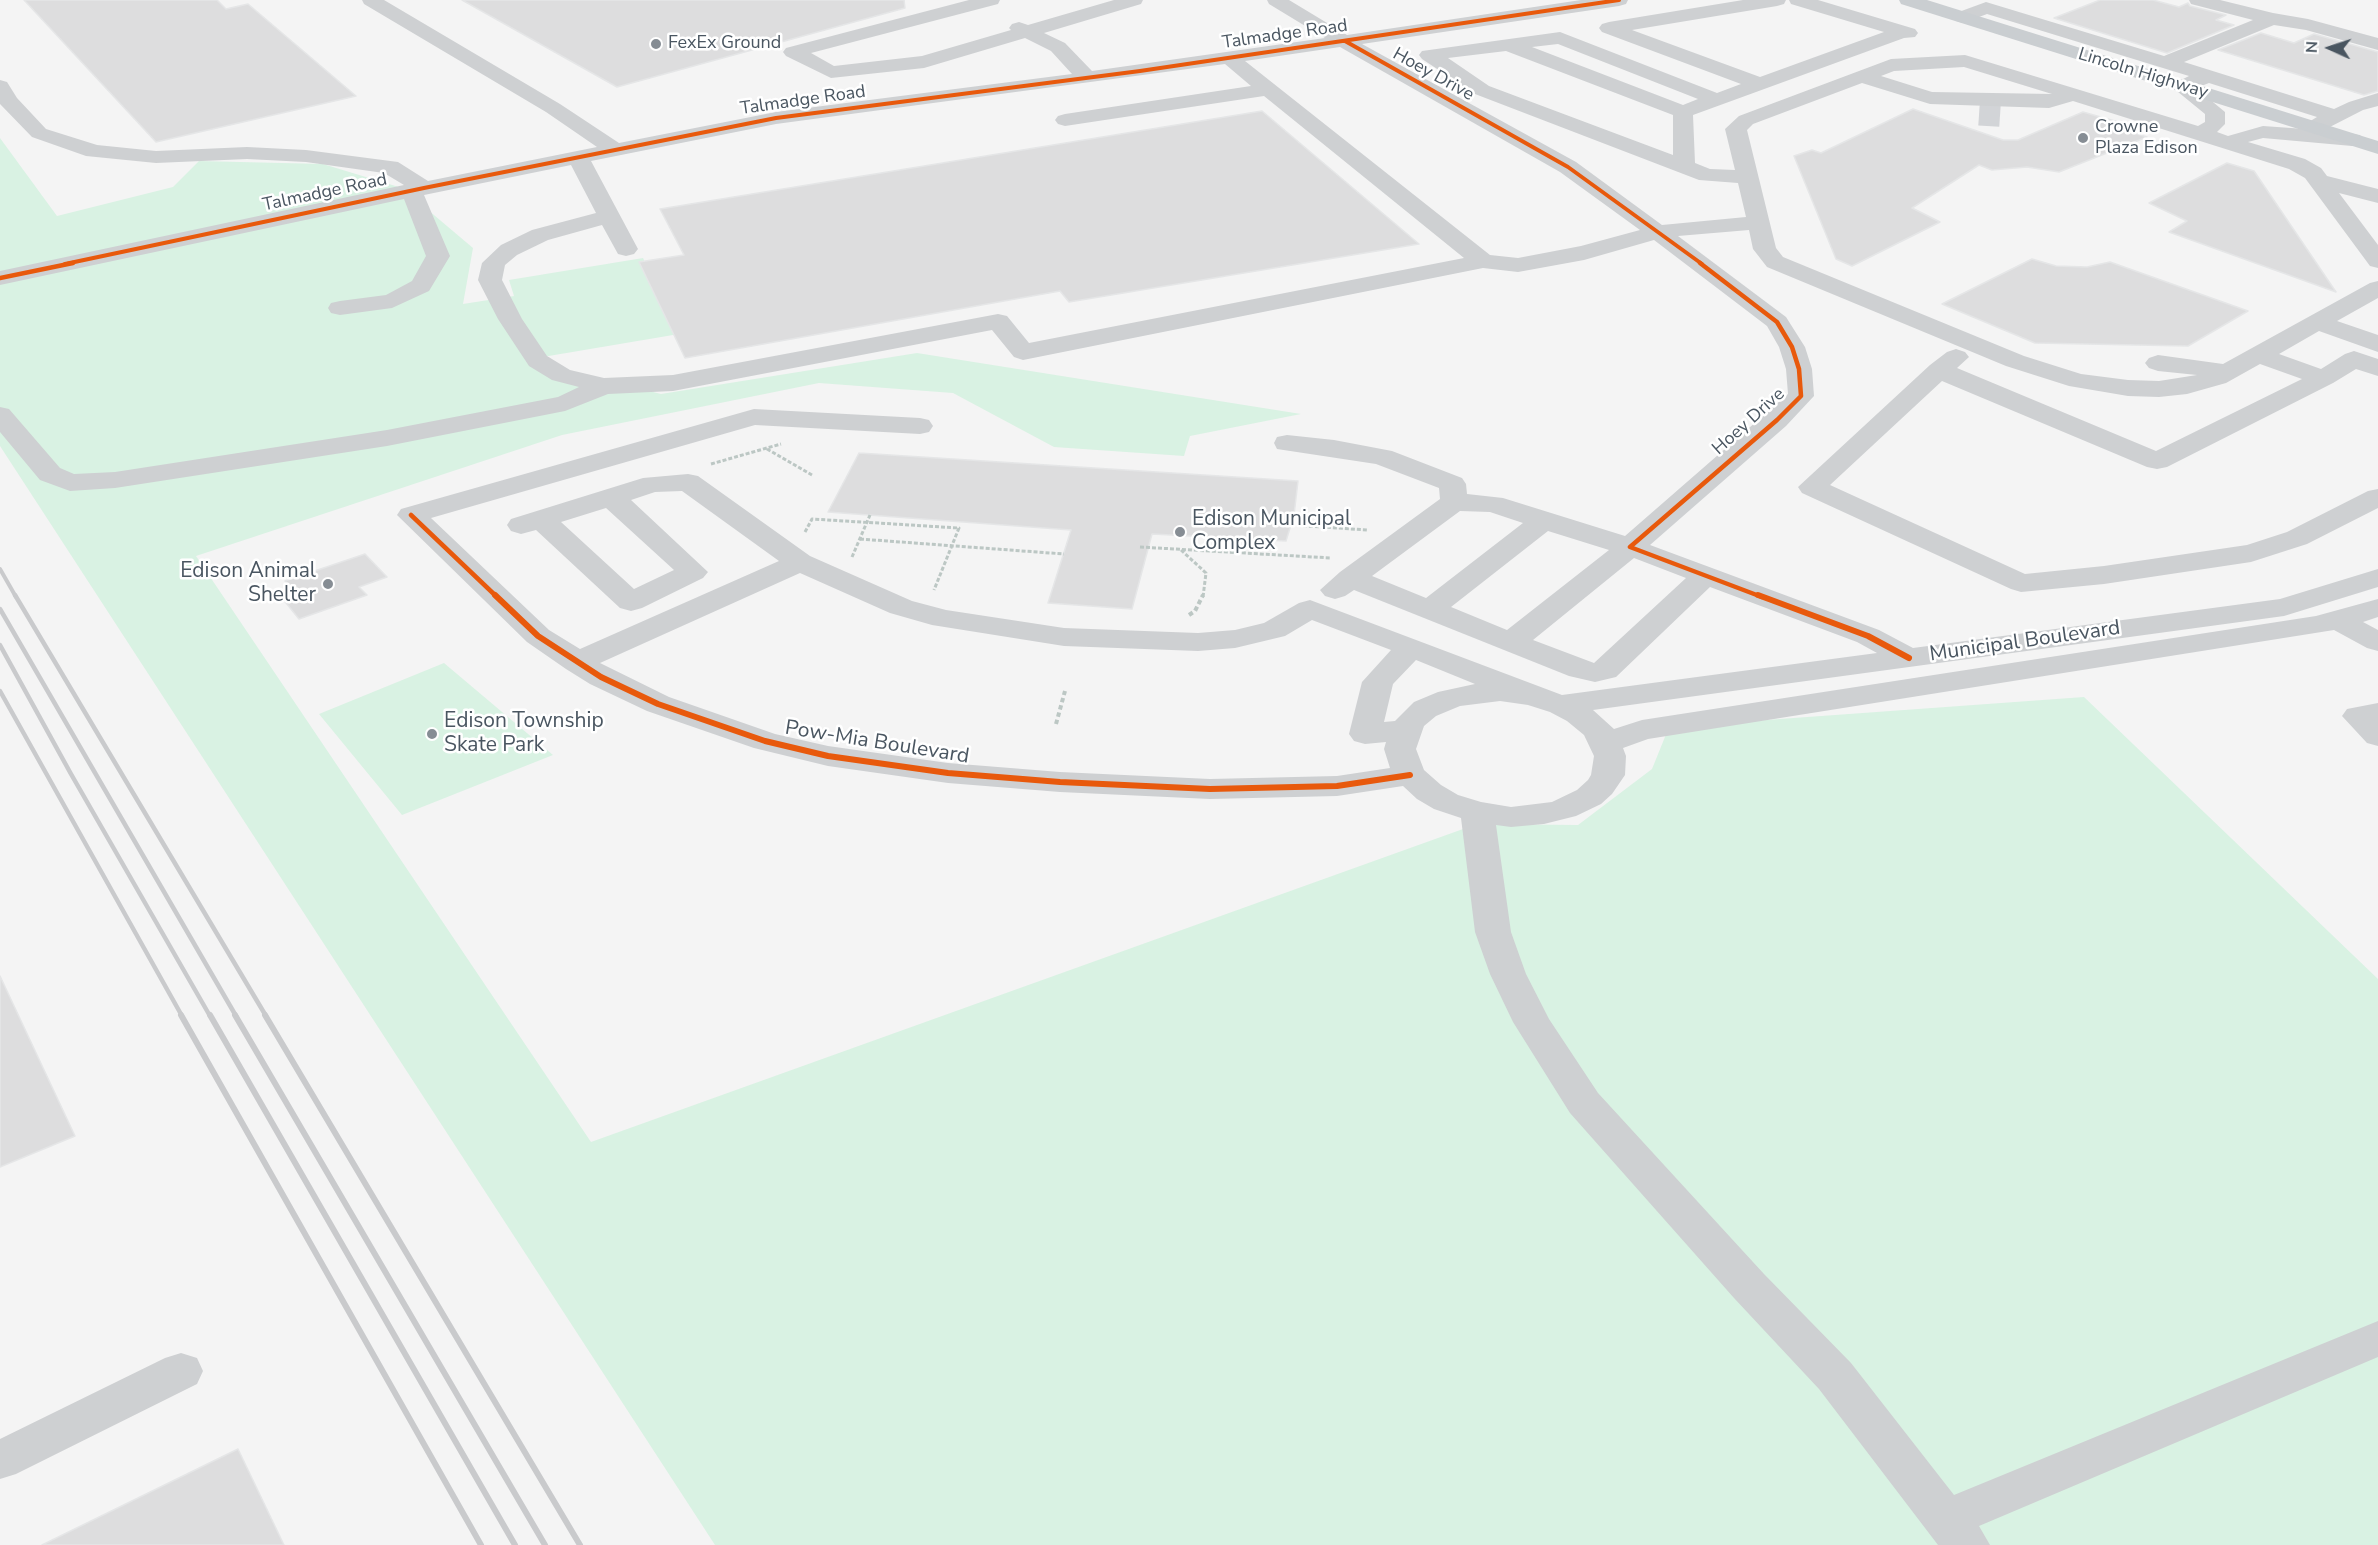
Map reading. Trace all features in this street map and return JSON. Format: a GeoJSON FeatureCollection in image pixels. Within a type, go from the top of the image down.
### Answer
{"type":"FeatureCollection","features":[{"type":"Feature","properties":{"kind":"main road","name":"Lincoln Highway"},"geometry":{"type":"LineString","coordinates":[[1917,1],[2378,148]]}},
{"type":"Feature","properties":{"kind":"street"},"geometry":{"type":"LineString","coordinates":[[371,0],[554,108],[615,150]]}},
{"type":"Feature","properties":{"kind":"street"},"geometry":{"type":"LineString","coordinates":[[991,0],[793,52],[831,72],[924,62],[1134,0]]}},
{"type":"Feature","properties":{"kind":"street","name":"Hoey Drive"},"geometry":{"type":"LineString","coordinates":[[1276,0],[1568,167],[1777,322],[1796,358],[1801,396],[1777,420],[1630,547]]}},
{"type":"Feature","properties":{"kind":"street"},"geometry":{"type":"LineString","coordinates":[[1303,0],[1350,25],[1395,14],[1422,19],[1510,0]]}},
{"type":"Feature","properties":{"kind":"street","name":"Talmadge Road"},"geometry":{"type":"LineString","coordinates":[[0,278],[418,189],[776,118],[1086,78],[1619,0]]}},
{"type":"Feature","properties":{"kind":"street"},"geometry":{"type":"LineString","coordinates":[[1760,84],[1609,28],[1777,0]]}},
{"type":"Feature","properties":{"kind":"street"},"geometry":{"type":"LineString","coordinates":[[1798,0],[1923,43],[1965,61],[2233,142],[2297,164],[2313,173],[2378,261]]}},
{"type":"Feature","properties":{"kind":"street"},"geometry":{"type":"LineString","coordinates":[[1963,17],[1986,8],[2030,0]]}},
{"type":"Feature","properties":{"kind":"street"},"geometry":{"type":"LineString","coordinates":[[2198,0],[2272,19],[2308,25],[2378,44]]}},
{"type":"Feature","properties":{"kind":"street"},"geometry":{"type":"LineString","coordinates":[[969,6],[995,18],[1026,9]]}},
{"type":"Feature","properties":{"kind":"street"},"geometry":{"type":"LineString","coordinates":[[1986,8],[2334,116]]}},
{"type":"Feature","properties":{"kind":"street"},"geometry":{"type":"LineString","coordinates":[[2125,69],[2192,53],[2272,19]]}},
{"type":"Feature","properties":{"kind":"street"},"geometry":{"type":"LineString","coordinates":[[999,20],[1058,47],[1086,78]]}},
{"type":"Feature","properties":{"kind":"street"},"geometry":{"type":"LineString","coordinates":[[1715,99],[1560,38],[1429,55],[1482,90],[1707,175],[1748,177]]}},
{"type":"Feature","properties":{"kind":"street"},"geometry":{"type":"LineString","coordinates":[[1507,45],[1683,112],[1795,71],[1923,43]]}},
{"type":"Feature","properties":{"kind":"street"},"geometry":{"type":"LineString","coordinates":[[1923,43],[1891,65],[1746,120],[1736,129],[1765,249],[1775,262],[2015,361],[2078,381],[2128,388],[2187,386],[2217,378],[2327,316],[2375,293]]}},
{"type":"Feature","properties":{"kind":"street"},"geometry":{"type":"LineString","coordinates":[[821,66],[899,46]]}},
{"type":"Feature","properties":{"kind":"street"},"geometry":{"type":"LineString","coordinates":[[2192,53],[2356,106]]}},
{"type":"Feature","properties":{"kind":"street"},"geometry":{"type":"LineString","coordinates":[[1229,57],[1483,261]]}},
{"type":"Feature","properties":{"kind":"street"},"geometry":{"type":"LineString","coordinates":[[1795,71],[1836,86]]}},
{"type":"Feature","properties":{"kind":"street"},"geometry":{"type":"LineString","coordinates":[[1862,76],[1929,98],[1953,109],[1979,115]]}},
{"type":"Feature","properties":{"kind":"street"},"geometry":{"type":"LineString","coordinates":[[2202,133],[2215,124],[2215,112],[2182,87],[2205,77]]}},
{"type":"Feature","properties":{"kind":"street"},"geometry":{"type":"LineString","coordinates":[[0,86],[8,101],[39,133],[94,151],[156,157],[247,153],[306,156],[390,167],[418,189],[438,256],[421,286],[392,301],[340,308]]}},
{"type":"Feature","properties":{"kind":"street"},"geometry":{"type":"LineString","coordinates":[[1065,120],[1268,89]]}},
{"type":"Feature","properties":{"kind":"street"},"geometry":{"type":"LineString","coordinates":[[2009,117],[2027,115],[2049,102],[2074,94]]}},
{"type":"Feature","properties":{"kind":"street"},"geometry":{"type":"LineString","coordinates":[[1929,98],[2049,102]]}},
{"type":"Feature","properties":{"kind":"street"},"geometry":{"type":"LineString","coordinates":[[2313,128],[2356,106],[2378,99]]}},
{"type":"Feature","properties":{"kind":"street"},"geometry":{"type":"LineString","coordinates":[[1683,112],[1684,166]]}},
{"type":"Feature","properties":{"kind":"street"},"geometry":{"type":"LineString","coordinates":[[2233,142],[2238,138],[2263,132],[2352,140]]}},
{"type":"Feature","properties":{"kind":"street"},"geometry":{"type":"LineString","coordinates":[[578,157],[626,249]]}},
{"type":"Feature","properties":{"kind":"street"},"geometry":{"type":"LineString","coordinates":[[2319,181],[2378,196]]}},
{"type":"Feature","properties":{"kind":"street"},"geometry":{"type":"LineString","coordinates":[[609,216],[540,236],[509,250],[494,263],[490,280],[510,319],[538,361],[561,375],[604,386],[674,383],[998,321],[1023,352],[1483,261],[1518,265],[1584,253],[1658,232],[1693,227],[1759,223]]}},
{"type":"Feature","properties":{"kind":"street"},"geometry":{"type":"LineString","coordinates":[[2327,316],[2378,326]]}},
{"type":"Feature","properties":{"kind":"street"},"geometry":{"type":"LineString","coordinates":[[2327,316],[2378,344]]}},
{"type":"Feature","properties":{"kind":"street"},"geometry":{"type":"LineString","coordinates":[[1974,344],[1939,370],[1812,487],[2021,583],[2104,575],[2251,553],[2297,538],[2378,497]]}},
{"type":"Feature","properties":{"kind":"street"},"geometry":{"type":"LineString","coordinates":[[2258,355],[2324,378]]}},
{"type":"Feature","properties":{"kind":"street"},"geometry":{"type":"LineString","coordinates":[[1939,370],[2157,461],[2324,378],[2354,359],[2378,368]]}},
{"type":"Feature","properties":{"kind":"street"},"geometry":{"type":"LineString","coordinates":[[2015,361],[2081,360]]}},
{"type":"Feature","properties":{"kind":"street"},"geometry":{"type":"LineString","coordinates":[[2158,363],[2229,371]]}},
{"type":"Feature","properties":{"kind":"street"},"geometry":{"type":"LineString","coordinates":[[0,415],[50,474],[70,483],[115,480],[250,457],[387,438],[565,404],[604,386]]}},
{"type":"Feature","properties":{"kind":"street","name":"Pow-Mia Boulevard"},"geometry":{"type":"LineString","coordinates":[[920,426],[754,417],[411,515],[538,636],[577,662],[601,677],[658,704],[765,741],[828,756],[948,773],[1060,782],[1210,789],[1337,786],[1410,775]]}},
{"type":"Feature","properties":{"kind":"street"},"geometry":{"type":"LineString","coordinates":[[1287,443],[1334,448],[1382,457],[1428,473],[1452,484],[1454,502]]}},
{"type":"Feature","properties":{"kind":"street"},"geometry":{"type":"LineString","coordinates":[[611,497],[693,572],[631,602],[531,522],[611,497],[653,484],[688,482],[901,607],[943,619],[1064,637],[1198,642],[1235,639],[1274,630],[1310,609],[1342,568],[1454,502],[1493,504],[1630,547],[1868,636],[1909,658]]}},
{"type":"Feature","properties":{"kind":"street"},"geometry":{"type":"LineString","coordinates":[[1430,609],[1544,520]]}},
{"type":"Feature","properties":{"kind":"street"},"geometry":{"type":"LineString","coordinates":[[1512,641],[1630,547]]}},
{"type":"Feature","properties":{"kind":"street"},"geometry":{"type":"LineString","coordinates":[[577,662],[802,548]]}},
{"type":"Feature","properties":{"kind":"street"},"geometry":{"type":"LineString","coordinates":[[1342,568],[1430,609],[1595,673],[1605,670],[1706,575]]}},
{"type":"Feature","properties":{"kind":"street","name":"Municipal Boulevard"},"geometry":{"type":"LineString","coordinates":[[1546,701],[1909,658],[2284,607],[2378,578]]}},
{"type":"Feature","properties":{"kind":"street","name":"Municipal Boulevard"},"geometry":{"type":"LineString","coordinates":[[1606,743],[1642,730],[2319,625],[2378,608]]}},
{"type":"Feature","properties":{"kind":"street"},"geometry":{"type":"LineString","coordinates":[[1310,609],[1411,647],[1546,701],[1578,714],[1598,730],[1606,743],[1610,756],[1608,775],[1589,798],[1564,809],[1544,814],[1511,817],[1477,812],[1446,802],[1429,792],[1410,775],[1403,762],[1400,749],[1405,730],[1425,709],[1469,694],[1500,692],[1546,701]]}},
{"type":"Feature","properties":{"kind":"street"},"geometry":{"type":"LineString","coordinates":[[2338,620],[2378,642]]}},
{"type":"Feature","properties":{"kind":"street"},"geometry":{"type":"LineString","coordinates":[[1405,730],[1365,734],[1378,682],[1411,647]]}},
{"type":"Feature","properties":{"kind":"street"},"geometry":{"type":"LineString","coordinates":[[2378,713],[2358,716],[2378,736]]}},
{"type":"Feature","properties":{"kind":"street"},"geometry":{"type":"LineString","coordinates":[[1477,812],[1493,932],[1508,974],[1533,1022],[1584,1103],[1749,1286],[1835,1376],[1956,1532],[2378,1338]]}},
{"type":"Feature","properties":{"kind":"street"},"geometry":{"type":"LineString","coordinates":[[0,1460],[181,1371]]}},
{"type":"Feature","properties":{"kind":"path"},"geometry":{"type":"LineString","coordinates":[[714,463],[783,444]]}},
{"type":"Feature","properties":{"kind":"path"},"geometry":{"type":"LineString","coordinates":[[767,448],[812,476]]}},
{"type":"Feature","properties":{"kind":"path"},"geometry":{"type":"LineString","coordinates":[[870,514],[860,539],[1064,554]]}},
{"type":"Feature","properties":{"kind":"path"},"geometry":{"type":"LineString","coordinates":[[802,548],[812,519],[960,528],[933,593]]}},
{"type":"Feature","properties":{"kind":"path"},"geometry":{"type":"LineString","coordinates":[[1291,525],[1371,530]]}},
{"type":"Feature","properties":{"kind":"path"},"geometry":{"type":"LineString","coordinates":[[1140,547],[1342,568]]}},
{"type":"Feature","properties":{"kind":"path"},"geometry":{"type":"LineString","coordinates":[[1181,550],[1206,573],[1203,598],[1195,611],[1184,617]]}},
{"type":"Feature","properties":{"kind":"path"},"geometry":{"type":"LineString","coordinates":[[1056,724],[1065,691]]}},
{"type":"Feature","properties":{"kind":"green space"},"geometry":{"type":"Polygon","coordinates":[[[0,138],[57,216],[173,187],[199,161],[323,164],[402,188],[473,248],[463,304],[514,296],[509,280],[643,258],[679,334],[525,360],[661,394],[917,353],[1301,414],[1190,436],[1184,456],[1054,447],[953,393],[819,383],[562,435],[196,556],[591,1142],[1477,824],[1578,825],[1652,769],[1669,727],[2084,697],[2378,979],[2378,1545],[715,1545],[0,446],[0,138]]]}},
{"type":"Feature","properties":{"kind":"green space","name":"Edison Township Skate Park"},"geometry":{"type":"Polygon","coordinates":[[[444,663],[553,755],[402,815],[319,714],[444,663]]]}},
{"type":"Feature","properties":{"kind":"building"},"geometry":{"type":"Polygon","coordinates":[[[24,0],[217,0],[226,9],[248,4],[356,96],[156,142],[24,0]]]}},
{"type":"Feature","properties":{"kind":"building","name":"FexEx Ground"},"geometry":{"type":"Polygon","coordinates":[[[462,0],[904,0],[905,8],[617,87],[462,0]]]}},
{"type":"Feature","properties":{"kind":"building"},"geometry":{"type":"Polygon","coordinates":[[[2100,0],[2153,0],[2179,7],[2188,3],[2190,6],[2226,15],[2216,20],[2234,25],[2167,53],[2054,18],[2100,0]]]}},
{"type":"Feature","properties":{"kind":"building"},"geometry":{"type":"Polygon","coordinates":[[[2261,33],[2294,43],[2314,34],[2378,52],[2378,91],[2364,95],[2218,50],[2261,33]]]}},
{"type":"Feature","properties":{"kind":"building"},"geometry":{"type":"Polygon","coordinates":[[[1913,109],[2003,140],[2018,140],[2083,112],[2129,125],[2121,129],[2147,137],[2059,172],[2027,167],[1992,170],[1979,165],[1912,208],[1940,222],[1852,266],[1836,259],[1794,156],[1812,150],[1821,153],[1913,109]]]}},
{"type":"Feature","properties":{"kind":"building"},"geometry":{"type":"Polygon","coordinates":[[[1262,111],[1419,244],[1069,302],[1060,291],[685,358],[639,262],[684,255],[660,209],[1262,111]]]}},
{"type":"Feature","properties":{"kind":"building"},"geometry":{"type":"Polygon","coordinates":[[[2227,163],[2254,171],[2336,292],[2169,232],[2187,221],[2149,203],[2227,163]]]}},
{"type":"Feature","properties":{"kind":"building"},"geometry":{"type":"Polygon","coordinates":[[[2032,259],[2056,266],[2087,267],[2110,262],[2248,311],[2188,346],[2035,343],[1942,304],[2032,259]]]}},
{"type":"Feature","properties":{"kind":"building","name":"Edison Municipal Complex"},"geometry":{"type":"Polygon","coordinates":[[[859,453],[1298,481],[1294,515],[1286,541],[1152,534],[1132,609],[1048,603],[1071,530],[828,512],[859,453]]]}},
{"type":"Feature","properties":{"kind":"building","name":"Edison Animal Shelter"},"geometry":{"type":"Polygon","coordinates":[[[365,554],[387,577],[359,587],[367,595],[299,619],[278,593],[292,588],[285,581],[365,554]]]}},
{"type":"Feature","properties":{"kind":"building"},"geometry":{"type":"Polygon","coordinates":[[[0,976],[75,1136],[0,1167],[0,976]]]}},
{"type":"Feature","properties":{"kind":"building"},"geometry":{"type":"Polygon","coordinates":[[[238,1449],[284,1545],[42,1545],[238,1449]]]}},
{"type":"Feature","properties":{"kind":"tunnel"},"geometry":{"type":"LineString","coordinates":[[1979,115],[2009,117]]}},
{"type":"Feature","properties":{"kind":"railway"},"geometry":{"type":"LineString","coordinates":[[0,569],[16,597]]}},
{"type":"Feature","properties":{"kind":"railway"},"geometry":{"type":"LineString","coordinates":[[15,595],[266,1016]]}},
{"type":"Feature","properties":{"kind":"railway"},"geometry":{"type":"LineString","coordinates":[[0,609],[236,1016]]}},
{"type":"Feature","properties":{"kind":"railway"},"geometry":{"type":"LineString","coordinates":[[0,645],[210,1016]]}},
{"type":"Feature","properties":{"kind":"railway"},"geometry":{"type":"LineString","coordinates":[[0,691],[182,1016]]}},
{"type":"Feature","properties":{"kind":"railway"},"geometry":{"type":"LineString","coordinates":[[181,1015],[481,1545]]}},
{"type":"Feature","properties":{"kind":"railway"},"geometry":{"type":"LineString","coordinates":[[210,1015],[515,1545]]}},
{"type":"Feature","properties":{"kind":"railway"},"geometry":{"type":"LineString","coordinates":[[235,1015],[545,1545]]}},
{"type":"Feature","properties":{"kind":"railway"},"geometry":{"type":"LineString","coordinates":[[265,1015],[580,1545]]}},
{"type":"Feature","properties":{"kind":"cycle path"},"geometry":{"type":"LineString","coordinates":[[0,278],[424,188],[776,118],[1140,71],[1619,0]]}},
{"type":"Feature","properties":{"kind":"cycle path"},"geometry":{"type":"LineString","coordinates":[[1345,41],[1568,167],[1709,269],[1777,322],[1792,347],[1799,369],[1801,396],[1777,420],[1630,547],[1868,636],[1909,658]]}},
{"type":"Feature","properties":{"kind":"cycle path"},"geometry":{"type":"LineString","coordinates":[[411,515],[538,636],[601,677],[658,704],[765,741],[828,756],[948,773],[1060,782],[1210,789],[1337,786],[1410,775]]}},
{"type":"Feature","properties":{"kind":"place","name":"FexEx Ground"},"geometry":{"type":"Point","coordinates":[656,44]}},
{"type":"Feature","properties":{"kind":"place","name":"Crowne Plaza Edison"},"geometry":{"type":"Point","coordinates":[2083,138]}},
{"type":"Feature","properties":{"kind":"place","name":"Edison Municipal Complex"},"geometry":{"type":"Point","coordinates":[1180,532]}},
{"type":"Feature","properties":{"kind":"place","name":"Edison Animal Shelter"},"geometry":{"type":"Point","coordinates":[328,584]}},
{"type":"Feature","properties":{"kind":"place","name":"Edison Township Skate Park"},"geometry":{"type":"Point","coordinates":[432,734]}}]}
